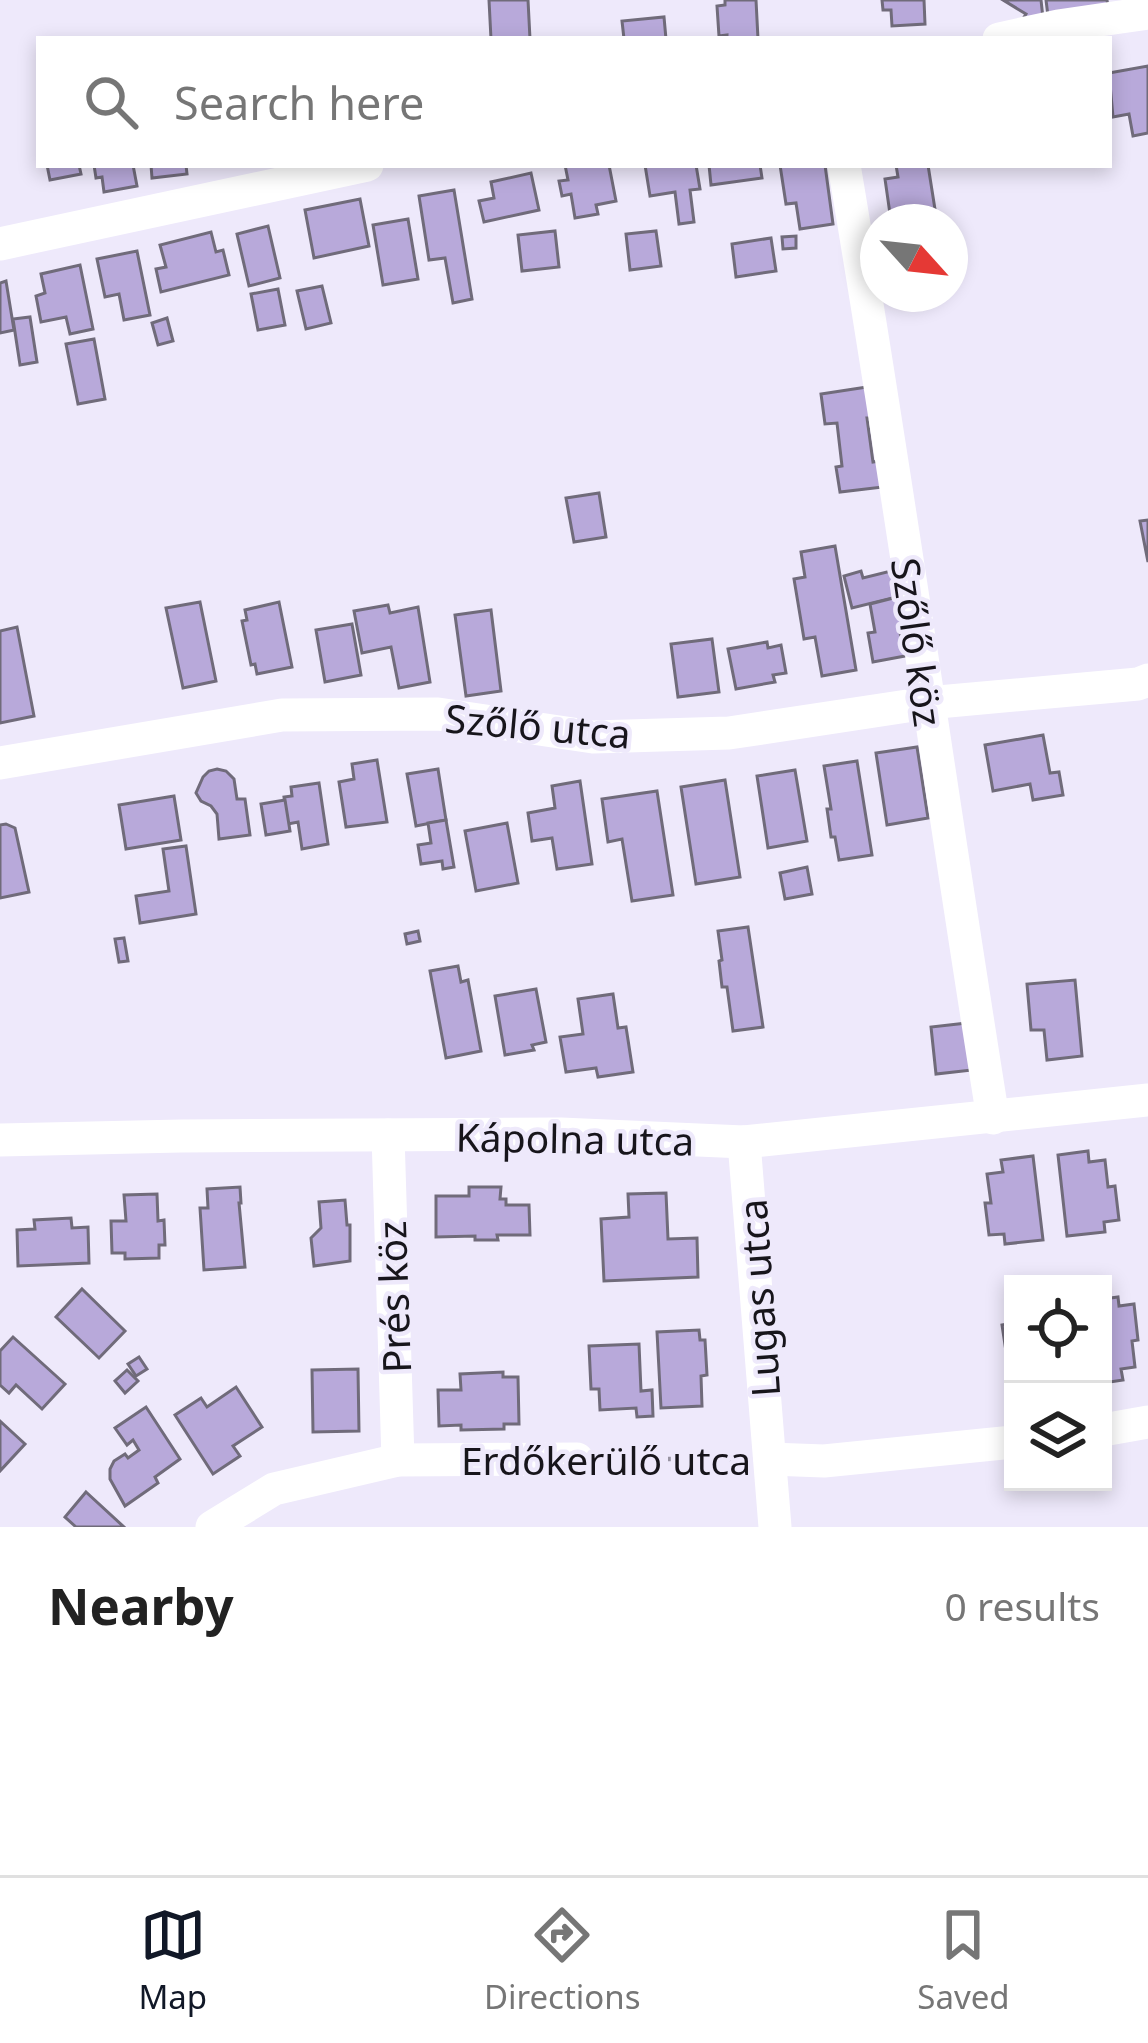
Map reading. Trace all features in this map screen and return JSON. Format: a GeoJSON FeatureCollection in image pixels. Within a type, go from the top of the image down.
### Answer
{"type":"FeatureCollection","features":[{"type":"Feature","properties":{"kind":"street"},"geometry":{"type":"LineString","coordinates":[[1013,36],[1148,13]]}},
{"type":"Feature","properties":{"kind":"street"},"geometry":{"type":"LineString","coordinates":[[0,244],[353,168]]}},
{"type":"Feature","properties":{"kind":"street","name":"Szőlő köz"},"geometry":{"type":"LineString","coordinates":[[845,168],[992,1118]]}},
{"type":"Feature","properties":{"kind":"street","name":"Szőlő utca"},"geometry":{"type":"LineString","coordinates":[[0,763],[282,716],[439,714],[593,737],[729,733],[927,703],[1148,680]]}},
{"type":"Feature","properties":{"kind":"street","name":"Kápolna utca"},"geometry":{"type":"LineString","coordinates":[[0,1140],[561,1134],[744,1142],[1148,1100]]}},
{"type":"Feature","properties":{"kind":"street","name":"Prés köz"},"geometry":{"type":"LineString","coordinates":[[388,1135],[398,1460]]}},
{"type":"Feature","properties":{"kind":"street","name":"Lugas utca"},"geometry":{"type":"LineString","coordinates":[[744,1142],[775,1527]]}},
{"type":"Feature","properties":{"kind":"street"},"geometry":{"type":"LineString","coordinates":[[1112,1428],[1148,1422]]}},
{"type":"Feature","properties":{"kind":"street","name":"Erdőkerülő utca"},"geometry":{"type":"LineString","coordinates":[[770,1459],[824,1461],[1004,1443]]}},
{"type":"Feature","properties":{"kind":"street","name":"Erdőkerülő utca"},"geometry":{"type":"LineString","coordinates":[[212,1527],[274,1489],[398,1460],[578,1460]]}},
{"type":"Feature","properties":{"kind":"path","name":"Erdőkerülő utca"},"geometry":{"type":"LineString","coordinates":[[578,1460],[770,1459]]}},
{"type":"Feature","properties":{"kind":"building"},"geometry":{"type":"Polygon","coordinates":[[[489,0],[528,0],[530,36],[491,36],[489,0]]]}},
{"type":"Feature","properties":{"kind":"building"},"geometry":{"type":"Polygon","coordinates":[[[725,0],[756,0],[758,36],[719,36],[717,6],[725,5],[725,0]]]}},
{"type":"Feature","properties":{"kind":"building"},"geometry":{"type":"Polygon","coordinates":[[[882,0],[924,0],[925,24],[892,26],[891,10],[883,10],[882,0]]]}},
{"type":"Feature","properties":{"kind":"building"},"geometry":{"type":"Polygon","coordinates":[[[1003,0],[1041,0],[1043,18],[1021,22],[1026,14],[1003,0]]]}},
{"type":"Feature","properties":{"kind":"building"},"geometry":{"type":"Polygon","coordinates":[[[1046,0],[1107,0],[1108,7],[1048,16],[1046,0]]]}},
{"type":"Feature","properties":{"kind":"building"},"geometry":{"type":"Polygon","coordinates":[[[664,17],[666,36],[624,36],[622,21],[664,17]]]}},
{"type":"Feature","properties":{"kind":"building"},"geometry":{"type":"Polygon","coordinates":[[[1148,66],[1148,133],[1133,136],[1129,114],[1113,117],[1112,72],[1148,66]]]}},
{"type":"Feature","properties":{"kind":"building"},"geometry":{"type":"Polygon","coordinates":[[[48,168],[80,168],[81,174],[50,180],[48,168]]]}},
{"type":"Feature","properties":{"kind":"building"},"geometry":{"type":"Polygon","coordinates":[[[94,168],[134,168],[137,186],[104,192],[102,177],[96,178],[94,168]]]}},
{"type":"Feature","properties":{"kind":"building"},"geometry":{"type":"Polygon","coordinates":[[[151,168],[186,168],[187,174],[152,178],[151,168]]]}},
{"type":"Feature","properties":{"kind":"building"},"geometry":{"type":"Polygon","coordinates":[[[566,168],[610,168],[616,201],[596,205],[598,214],[575,218],[571,194],[562,196],[559,181],[568,180],[566,168]]]}},
{"type":"Feature","properties":{"kind":"building"},"geometry":{"type":"Polygon","coordinates":[[[645,168],[696,168],[700,189],[690,190],[694,222],[679,224],[675,192],[650,196],[645,168]]]}},
{"type":"Feature","properties":{"kind":"building"},"geometry":{"type":"Polygon","coordinates":[[[709,168],[760,168],[762,178],[711,185],[709,168]]]}},
{"type":"Feature","properties":{"kind":"building"},"geometry":{"type":"Polygon","coordinates":[[[780,168],[825,168],[833,224],[800,229],[796,203],[786,204],[780,168]]]}},
{"type":"Feature","properties":{"kind":"building"},"geometry":{"type":"Polygon","coordinates":[[[896,168],[928,168],[934,204],[889,204],[885,179],[898,177],[896,168]]]}},
{"type":"Feature","properties":{"kind":"building"},"geometry":{"type":"Polygon","coordinates":[[[531,173],[539,210],[484,222],[479,201],[494,198],[491,182],[531,173]]]}},
{"type":"Feature","properties":{"kind":"building"},"geometry":{"type":"Polygon","coordinates":[[[454,190],[472,299],[453,303],[445,258],[429,260],[419,196],[454,190]]]}},
{"type":"Feature","properties":{"kind":"building"},"geometry":{"type":"Polygon","coordinates":[[[360,199],[369,246],[314,258],[305,210],[360,199]]]}},
{"type":"Feature","properties":{"kind":"building"},"geometry":{"type":"Polygon","coordinates":[[[408,219],[418,279],[383,285],[373,225],[408,219]]]}},
{"type":"Feature","properties":{"kind":"building"},"geometry":{"type":"Polygon","coordinates":[[[268,226],[280,278],[249,286],[237,234],[268,226]]]}},
{"type":"Feature","properties":{"kind":"building"},"geometry":{"type":"Polygon","coordinates":[[[555,231],[559,267],[522,271],[518,235],[555,231]]]}},
{"type":"Feature","properties":{"kind":"building"},"geometry":{"type":"Polygon","coordinates":[[[656,231],[661,266],[630,270],[626,234],[656,231]]]}},
{"type":"Feature","properties":{"kind":"building"},"geometry":{"type":"Polygon","coordinates":[[[211,232],[216,252],[223,250],[229,275],[161,292],[156,269],[166,267],[160,245],[211,232]]]}},
{"type":"Feature","properties":{"kind":"building"},"geometry":{"type":"Polygon","coordinates":[[[796,236],[796,248],[783,249],[782,237],[796,236]]]}},
{"type":"Feature","properties":{"kind":"building"},"geometry":{"type":"Polygon","coordinates":[[[771,238],[776,271],[736,277],[732,244],[771,238]]]}},
{"type":"Feature","properties":{"kind":"building"},"geometry":{"type":"Polygon","coordinates":[[[137,251],[150,315],[124,320],[119,294],[105,297],[97,259],[137,251]]]}},
{"type":"Feature","properties":{"kind":"building"},"geometry":{"type":"Polygon","coordinates":[[[80,265],[93,329],[70,334],[66,317],[41,322],[36,296],[45,293],[41,274],[80,265]]]}},
{"type":"Feature","properties":{"kind":"building"},"geometry":{"type":"Polygon","coordinates":[[[6,281],[14,330],[0,333],[0,283],[6,281]]]}},
{"type":"Feature","properties":{"kind":"building"},"geometry":{"type":"Polygon","coordinates":[[[322,286],[331,323],[306,329],[297,291],[322,286]]]}},
{"type":"Feature","properties":{"kind":"building"},"geometry":{"type":"Polygon","coordinates":[[[278,289],[285,325],[258,330],[251,294],[278,289]]]}},
{"type":"Feature","properties":{"kind":"building"},"geometry":{"type":"Polygon","coordinates":[[[30,317],[37,362],[20,365],[13,319],[30,317]]]}},
{"type":"Feature","properties":{"kind":"building"},"geometry":{"type":"Polygon","coordinates":[[[167,318],[173,341],[158,345],[152,323],[167,318]]]}},
{"type":"Feature","properties":{"kind":"building"},"geometry":{"type":"Polygon","coordinates":[[[94,339],[105,399],[78,404],[66,344],[94,339]]]}},
{"type":"Feature","properties":{"kind":"building"},"geometry":{"type":"Polygon","coordinates":[[[867,387],[873,462],[880,461],[883,487],[840,492],[837,423],[825,424],[821,394],[867,387]]]}},
{"type":"Feature","properties":{"kind":"building"},"geometry":{"type":"Polygon","coordinates":[[[599,493],[606,537],[574,542],[566,498],[599,493]]]}},
{"type":"Feature","properties":{"kind":"building"},"geometry":{"type":"Polygon","coordinates":[[[1148,520],[1148,562],[1140,521],[1148,520]]]}},
{"type":"Feature","properties":{"kind":"building"},"geometry":{"type":"Polygon","coordinates":[[[835,546],[856,670],[822,676],[815,637],[804,639],[794,579],[805,577],[801,552],[835,546]]]}},
{"type":"Feature","properties":{"kind":"building"},"geometry":{"type":"Polygon","coordinates":[[[903,568],[909,594],[852,608],[844,576],[861,571],[863,578],[903,568]]]}},
{"type":"Feature","properties":{"kind":"building"},"geometry":{"type":"Polygon","coordinates":[[[909,594],[907,627],[899,628],[905,656],[873,662],[870,604],[909,594]]]}},
{"type":"Feature","properties":{"kind":"building"},"geometry":{"type":"Polygon","coordinates":[[[200,602],[216,681],[183,688],[166,608],[200,602]]]}},
{"type":"Feature","properties":{"kind":"building"},"geometry":{"type":"Polygon","coordinates":[[[279,602],[292,667],[257,674],[242,621],[247,620],[245,610],[279,602]]]}},
{"type":"Feature","properties":{"kind":"building"},"geometry":{"type":"Polygon","coordinates":[[[388,605],[390,613],[418,607],[430,682],[399,688],[391,647],[362,653],[354,611],[388,605]]]}},
{"type":"Feature","properties":{"kind":"building"},"geometry":{"type":"Polygon","coordinates":[[[491,610],[501,691],[466,696],[455,615],[491,610]]]}},
{"type":"Feature","properties":{"kind":"building"},"geometry":{"type":"Polygon","coordinates":[[[352,624],[361,675],[325,682],[316,630],[352,624]]]}},
{"type":"Feature","properties":{"kind":"building"},"geometry":{"type":"Polygon","coordinates":[[[17,627],[34,716],[0,723],[0,631],[17,627]]]}},
{"type":"Feature","properties":{"kind":"building"},"geometry":{"type":"Polygon","coordinates":[[[712,639],[719,692],[678,697],[671,644],[712,639]]]}},
{"type":"Feature","properties":{"kind":"building"},"geometry":{"type":"Polygon","coordinates":[[[767,642],[768,648],[781,645],[786,673],[773,675],[775,682],[736,689],[728,649],[767,642]]]}},
{"type":"Feature","properties":{"kind":"building"},"geometry":{"type":"Polygon","coordinates":[[[1043,735],[1050,773],[1059,772],[1063,795],[1033,800],[1030,784],[993,791],[985,745],[1043,735]]]}},
{"type":"Feature","properties":{"kind":"building"},"geometry":{"type":"Polygon","coordinates":[[[917,747],[928,818],[887,825],[876,753],[917,747]]]}},
{"type":"Feature","properties":{"kind":"building"},"geometry":{"type":"Polygon","coordinates":[[[377,760],[387,822],[346,827],[339,782],[354,779],[352,764],[377,760]]]}},
{"type":"Feature","properties":{"kind":"building"},"geometry":{"type":"Polygon","coordinates":[[[857,761],[872,855],[839,860],[835,837],[831,837],[824,766],[857,761]]]}},
{"type":"Feature","properties":{"kind":"building"},"geometry":{"type":"Polygon","coordinates":[[[217,769],[234,779],[237,799],[245,799],[250,835],[219,839],[217,814],[196,793],[203,777],[217,769]]]}},
{"type":"Feature","properties":{"kind":"building"},"geometry":{"type":"Polygon","coordinates":[[[438,769],[446,820],[416,826],[407,774],[438,769]]]}},
{"type":"Feature","properties":{"kind":"building"},"geometry":{"type":"Polygon","coordinates":[[[795,770],[807,841],[768,848],[757,776],[795,770]]]}},
{"type":"Feature","properties":{"kind":"building"},"geometry":{"type":"Polygon","coordinates":[[[725,780],[740,877],[696,884],[681,787],[725,780]]]}},
{"type":"Feature","properties":{"kind":"building"},"geometry":{"type":"Polygon","coordinates":[[[580,781],[592,864],[557,869],[552,838],[532,841],[528,813],[555,808],[552,786],[580,781]]]}},
{"type":"Feature","properties":{"kind":"building"},"geometry":{"type":"Polygon","coordinates":[[[319,783],[328,844],[302,849],[298,822],[288,824],[284,797],[292,796],[291,787],[319,783]]]}},
{"type":"Feature","properties":{"kind":"building"},"geometry":{"type":"Polygon","coordinates":[[[657,791],[673,895],[632,901],[622,839],[608,842],[602,799],[657,791]]]}},
{"type":"Feature","properties":{"kind":"building"},"geometry":{"type":"Polygon","coordinates":[[[174,796],[181,840],[126,849],[119,805],[174,796]]]}},
{"type":"Feature","properties":{"kind":"building"},"geometry":{"type":"Polygon","coordinates":[[[285,800],[290,831],[266,835],[261,804],[285,800]]]}},
{"type":"Feature","properties":{"kind":"building"},"geometry":{"type":"Polygon","coordinates":[[[446,820],[454,867],[443,869],[442,861],[421,864],[418,845],[431,843],[428,823],[446,820]]]}},
{"type":"Feature","properties":{"kind":"building"},"geometry":{"type":"Polygon","coordinates":[[[507,823],[518,883],[476,891],[465,831],[507,823]]]}},
{"type":"Feature","properties":{"kind":"building"},"geometry":{"type":"Polygon","coordinates":[[[0,825],[15,828],[29,892],[0,898],[0,825]]]}},
{"type":"Feature","properties":{"kind":"building"},"geometry":{"type":"Polygon","coordinates":[[[186,846],[196,914],[140,923],[136,896],[169,891],[163,849],[186,846]]]}},
{"type":"Feature","properties":{"kind":"building"},"geometry":{"type":"Polygon","coordinates":[[[807,867],[812,894],[785,899],[780,873],[807,867]]]}},
{"type":"Feature","properties":{"kind":"building"},"geometry":{"type":"Polygon","coordinates":[[[748,927],[763,1027],[733,1031],[727,987],[722,987],[718,931],[748,927]]]}},
{"type":"Feature","properties":{"kind":"building"},"geometry":{"type":"Polygon","coordinates":[[[418,931],[420,941],[407,944],[405,934],[418,931]]]}},
{"type":"Feature","properties":{"kind":"building"},"geometry":{"type":"Polygon","coordinates":[[[124,938],[128,961],[119,962],[115,939],[124,938]]]}},
{"type":"Feature","properties":{"kind":"building"},"geometry":{"type":"Polygon","coordinates":[[[458,966],[461,982],[468,980],[481,1051],[446,1058],[430,971],[458,966]]]}},
{"type":"Feature","properties":{"kind":"building"},"geometry":{"type":"Polygon","coordinates":[[[1075,980],[1082,1056],[1047,1060],[1044,1030],[1031,1030],[1027,984],[1075,980]]]}},
{"type":"Feature","properties":{"kind":"building"},"geometry":{"type":"Polygon","coordinates":[[[536,989],[546,1042],[532,1045],[534,1050],[505,1055],[495,996],[536,989]]]}},
{"type":"Feature","properties":{"kind":"building"},"geometry":{"type":"Polygon","coordinates":[[[613,994],[618,1028],[626,1027],[633,1072],[598,1077],[596,1068],[566,1072],[560,1037],[583,1034],[578,999],[613,994]]]}},
{"type":"Feature","properties":{"kind":"building"},"geometry":{"type":"Polygon","coordinates":[[[976,1022],[981,1069],[936,1074],[931,1027],[976,1022]]]}},
{"type":"Feature","properties":{"kind":"building"},"geometry":{"type":"Polygon","coordinates":[[[1088,1151],[1089,1162],[1105,1160],[1108,1187],[1115,1186],[1119,1220],[1104,1222],[1105,1232],[1067,1236],[1058,1155],[1088,1151]]]}},
{"type":"Feature","properties":{"kind":"building"},"geometry":{"type":"Polygon","coordinates":[[[1033,1156],[1043,1240],[1005,1244],[1004,1234],[989,1235],[987,1174],[1003,1172],[1001,1160],[1033,1156]]]}},
{"type":"Feature","properties":{"kind":"building"},"geometry":{"type":"Polygon","coordinates":[[[240,1187],[245,1267],[204,1270],[200,1208],[208,1208],[207,1189],[240,1187]]]}},
{"type":"Feature","properties":{"kind":"building"},"geometry":{"type":"Polygon","coordinates":[[[469,1187],[501,1187],[500,1199],[506,1199],[506,1205],[529,1205],[530,1235],[497,1235],[498,1240],[436,1237],[436,1196],[469,1196],[469,1187]]]}},
{"type":"Feature","properties":{"kind":"building"},"geometry":{"type":"Polygon","coordinates":[[[666,1193],[668,1239],[697,1238],[698,1277],[604,1281],[601,1219],[629,1217],[628,1194],[666,1193]]]}},
{"type":"Feature","properties":{"kind":"building"},"geometry":{"type":"Polygon","coordinates":[[[157,1194],[165,1245],[159,1245],[159,1258],[125,1259],[125,1253],[112,1253],[111,1221],[126,1221],[124,1195],[157,1194]]]}},
{"type":"Feature","properties":{"kind":"building"},"geometry":{"type":"Polygon","coordinates":[[[345,1200],[350,1261],[314,1266],[311,1238],[321,1228],[319,1202],[345,1200]]]}},
{"type":"Feature","properties":{"kind":"building"},"geometry":{"type":"Polygon","coordinates":[[[71,1218],[72,1228],[88,1227],[89,1263],[18,1266],[17,1230],[35,1229],[34,1220],[71,1218]]]}},
{"type":"Feature","properties":{"kind":"building"},"geometry":{"type":"Polygon","coordinates":[[[82,1289],[125,1331],[99,1358],[56,1317],[82,1289]]]}},
{"type":"Feature","properties":{"kind":"building"},"geometry":{"type":"Polygon","coordinates":[[[1118,1297],[1119,1306],[1134,1304],[1138,1340],[1132,1341],[1135,1367],[1121,1369],[1123,1380],[1112,1382],[1112,1298],[1118,1297]]]}},
{"type":"Feature","properties":{"kind":"building"},"geometry":{"type":"Polygon","coordinates":[[[699,1330],[700,1340],[705,1340],[707,1375],[701,1376],[702,1406],[661,1408],[657,1332],[699,1330]]]}},
{"type":"Feature","properties":{"kind":"building"},"geometry":{"type":"Polygon","coordinates":[[[13,1337],[65,1384],[42,1409],[16,1385],[9,1393],[0,1385],[0,1351],[13,1337]]]}},
{"type":"Feature","properties":{"kind":"building"},"geometry":{"type":"Polygon","coordinates":[[[639,1344],[641,1391],[652,1390],[653,1416],[637,1417],[636,1408],[600,1410],[599,1389],[591,1389],[589,1346],[639,1344]]]}},
{"type":"Feature","properties":{"kind":"building"},"geometry":{"type":"Polygon","coordinates":[[[139,1357],[147,1369],[136,1376],[128,1364],[139,1357]]]}},
{"type":"Feature","properties":{"kind":"building"},"geometry":{"type":"Polygon","coordinates":[[[358,1369],[359,1431],[313,1432],[312,1370],[358,1369]]]}},
{"type":"Feature","properties":{"kind":"building"},"geometry":{"type":"Polygon","coordinates":[[[127,1370],[138,1381],[125,1393],[115,1381],[127,1370]]]}},
{"type":"Feature","properties":{"kind":"building"},"geometry":{"type":"Polygon","coordinates":[[[503,1372],[503,1377],[518,1377],[519,1424],[504,1424],[504,1429],[439,1426],[438,1390],[461,1390],[460,1374],[503,1372]]]}},
{"type":"Feature","properties":{"kind":"building"},"geometry":{"type":"Polygon","coordinates":[[[236,1387],[262,1427],[233,1446],[240,1456],[213,1474],[175,1415],[201,1398],[207,1407],[236,1387]]]}},
{"type":"Feature","properties":{"kind":"building"},"geometry":{"type":"Polygon","coordinates":[[[146,1407],[180,1459],[155,1477],[158,1483],[125,1506],[110,1479],[110,1469],[114,1461],[139,1450],[133,1440],[127,1445],[115,1428],[146,1407]]]}},
{"type":"Feature","properties":{"kind":"building"},"geometry":{"type":"Polygon","coordinates":[[[0,1421],[25,1444],[0,1471],[0,1421]]]}},
{"type":"Feature","properties":{"kind":"building"},"geometry":{"type":"Polygon","coordinates":[[[86,1492],[124,1527],[76,1527],[65,1517],[86,1492]]]}}]}
